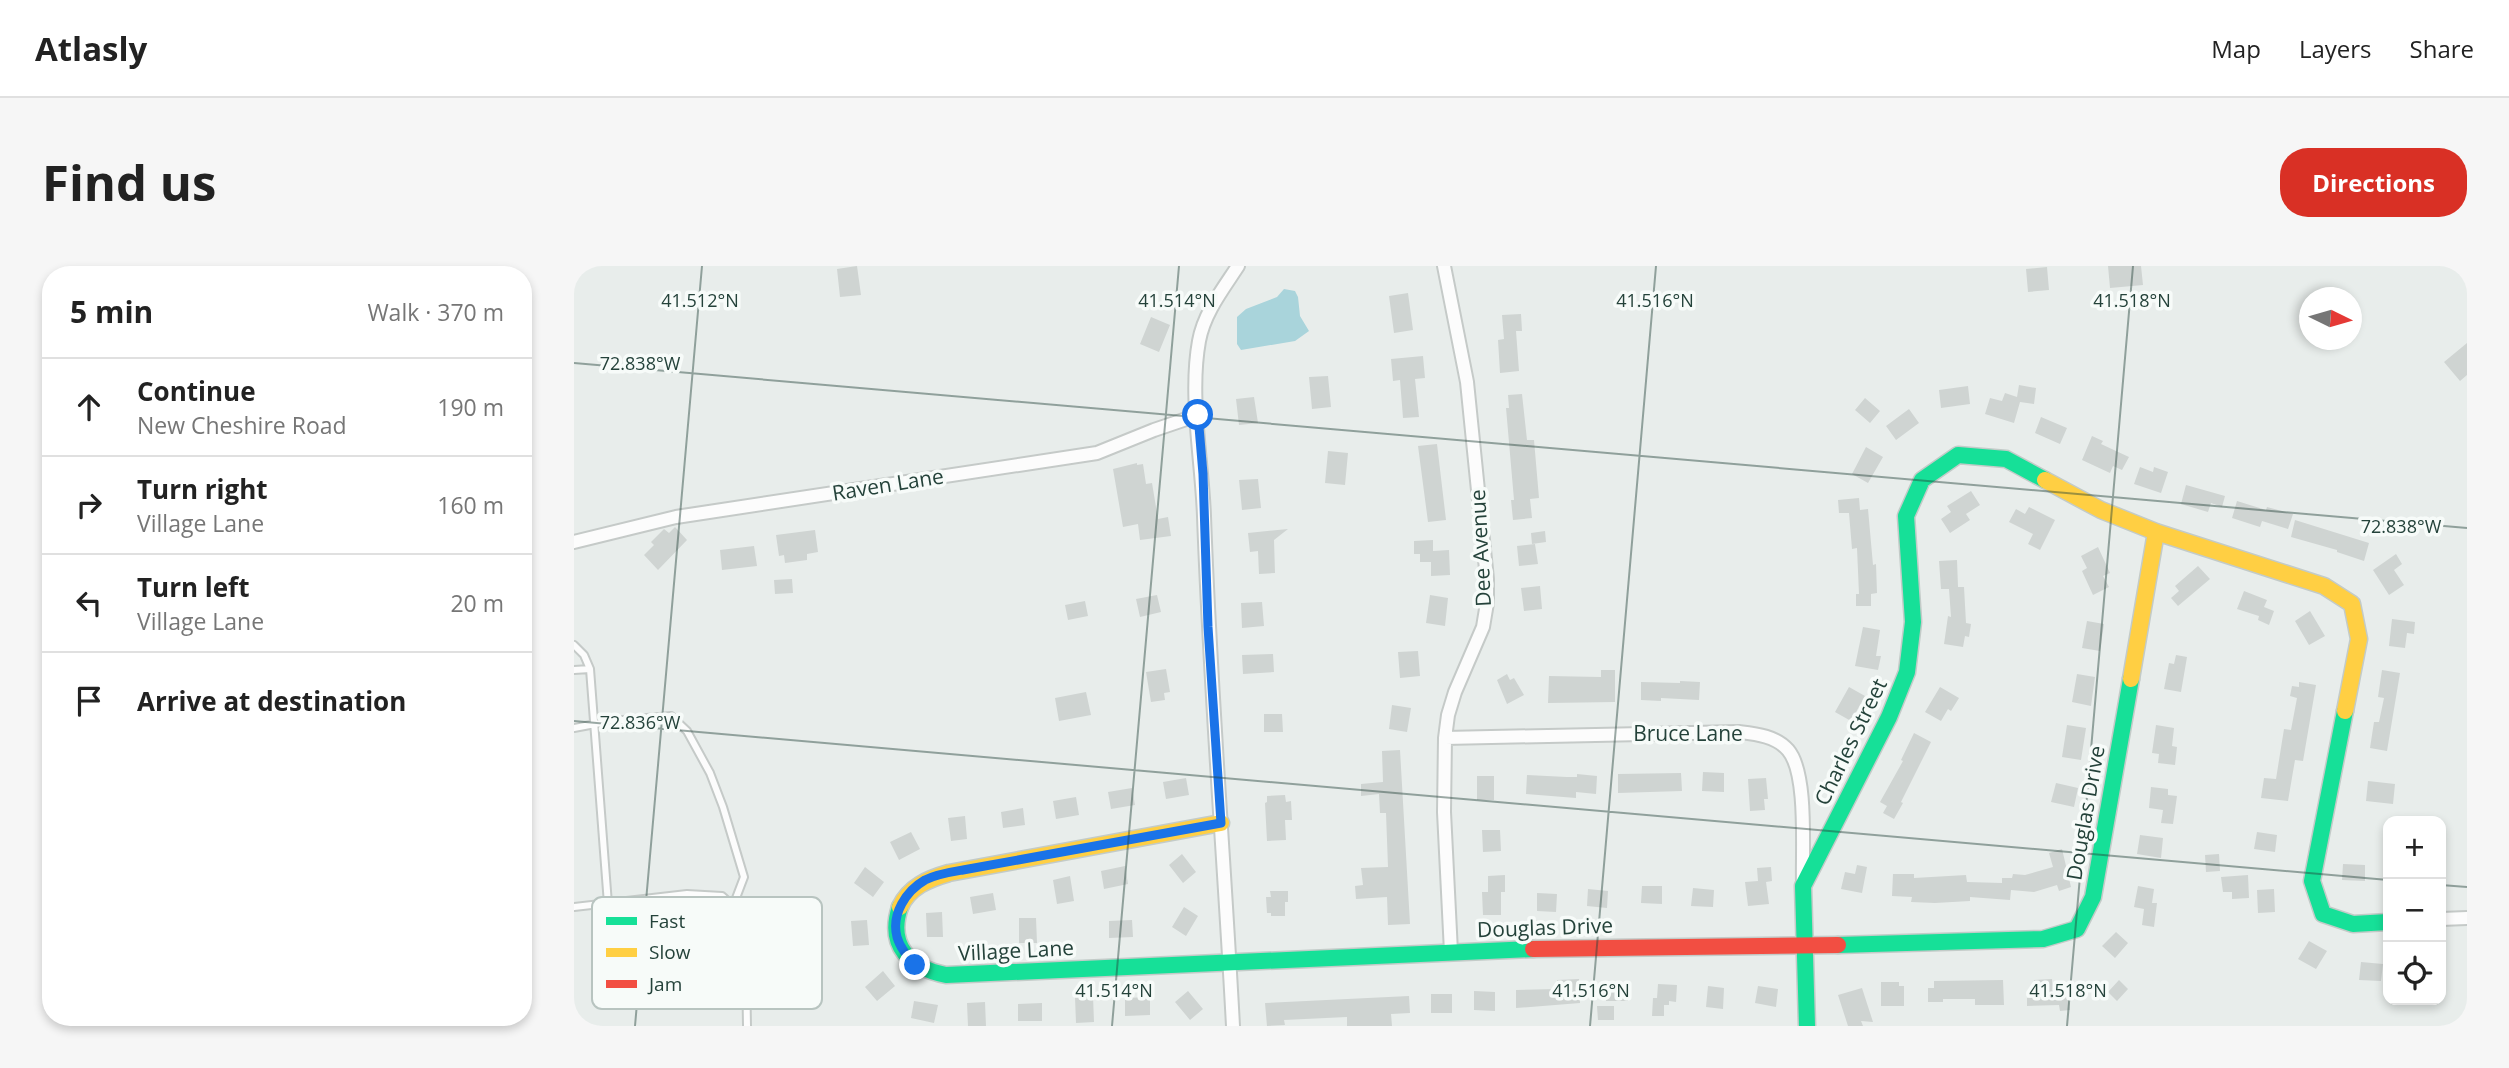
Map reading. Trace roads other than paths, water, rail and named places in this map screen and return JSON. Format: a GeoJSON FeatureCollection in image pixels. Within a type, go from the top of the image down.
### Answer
{"type":"FeatureCollection","features":[{"type":"Feature","properties":{"kind":"street"},"geometry":{"type":"LineString","coordinates":[[1233,1026],[1208,627],[1196,362],[1205,319],[1238,266]]}},
{"type":"Feature","properties":{"kind":"street","name":"Dee Avenue"},"geometry":{"type":"LineString","coordinates":[[1444,266],[1467,382],[1487,579],[1483,627],[1455,692],[1445,738],[1444,812],[1451,952]]}},
{"type":"Feature","properties":{"kind":"street","name":"Raven Lane"},"geometry":{"type":"LineString","coordinates":[[574,542],[688,515],[1097,453],[1198,415]]}},
{"type":"Feature","properties":{"kind":"street","name":"Charles Street"},"geometry":{"type":"LineString","coordinates":[[1807,1026],[1803,886],[1889,717],[1907,672],[1913,622],[1906,516],[1922,480],[1958,455],[2006,460],[2101,510],[2156,532]]}},
{"type":"Feature","properties":{"kind":"street"},"geometry":{"type":"LineString","coordinates":[[2156,532],[2324,586],[2352,604],[2359,639],[2312,881],[2323,914],[2353,924],[2383,922]]}},
{"type":"Feature","properties":{"kind":"street","name":"Douglas Drive"},"geometry":{"type":"LineString","coordinates":[[1230,962],[1569,947],[1804,946],[2043,939],[2077,929],[2093,897],[2156,532]]}},
{"type":"Feature","properties":{"kind":"street","name":"Bruce Lane"},"geometry":{"type":"LineString","coordinates":[[1445,738],[1739,732],[1758,734],[1775,740],[1787,748],[1795,760],[1800,779],[1803,886]]}},
{"type":"Feature","properties":{"kind":"street","name":"Village Lane"},"geometry":{"type":"LineString","coordinates":[[1221,823],[963,870],[925,880],[909,893],[900,906],[896,921],[897,937],[915,965],[946,975],[1230,962]]}},
{"type":"Feature","properties":{"kind":"street"},"geometry":{"type":"LineString","coordinates":[[2446,919],[2467,918]]}},
{"type":"Feature","properties":{"kind":"lane"},"geometry":{"type":"LineString","coordinates":[[574,645],[584,655],[590,669],[607,897]]}},
{"type":"Feature","properties":{"kind":"lane"},"geometry":{"type":"LineString","coordinates":[[574,670],[590,669]]}},
{"type":"Feature","properties":{"kind":"lane"},"geometry":{"type":"LineString","coordinates":[[574,728],[611,721],[671,716],[687,731],[710,773],[744,877],[736,897]]}},
{"type":"Feature","properties":{"kind":"lane"},"geometry":{"type":"LineString","coordinates":[[663,897],[687,894],[723,897]]}},
{"type":"Feature","properties":{"kind":"lane"},"geometry":{"type":"LineString","coordinates":[[574,906],[592,905]]}},
{"type":"Feature","properties":{"kind":"water"},"geometry":{"type":"Polygon","coordinates":[[[1284,289],[1295,291],[1300,316],[1309,331],[1295,341],[1241,350],[1237,344],[1237,317],[1246,309],[1277,297],[1284,289]]]}}]}
